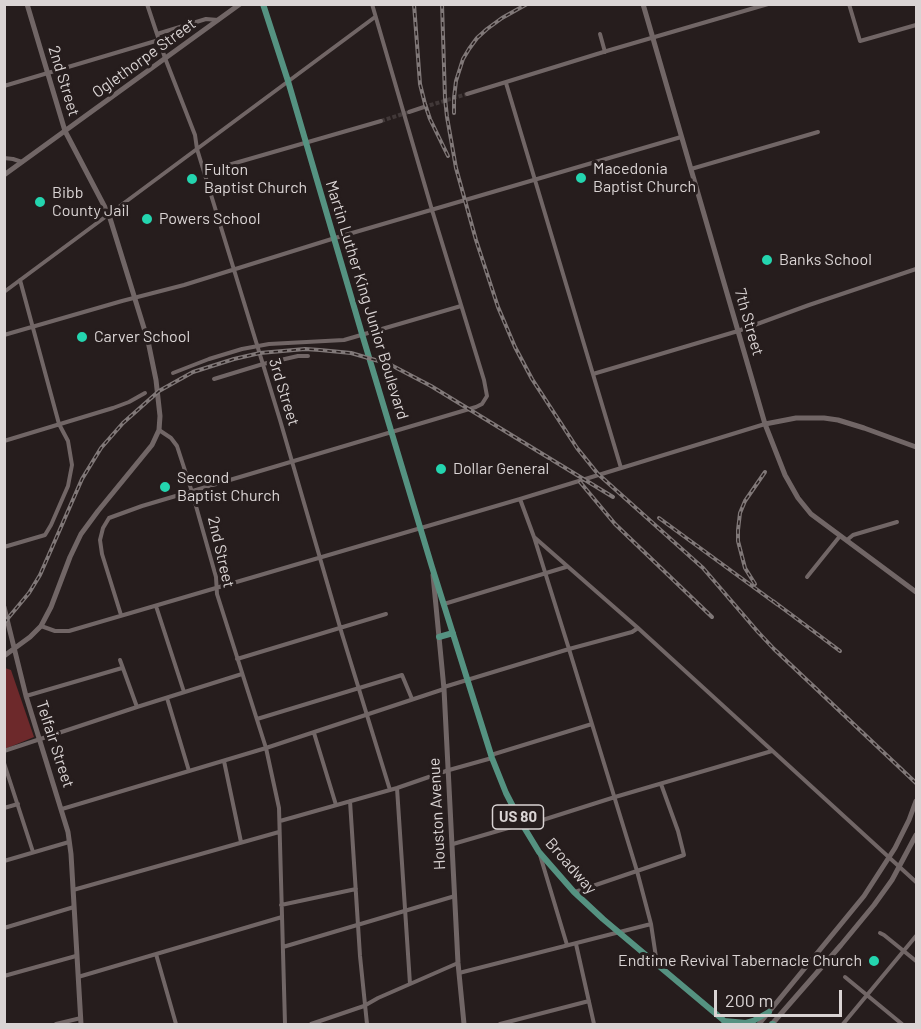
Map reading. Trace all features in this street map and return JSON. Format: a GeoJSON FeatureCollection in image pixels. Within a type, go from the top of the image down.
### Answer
{"type":"FeatureCollection","features":[{"type":"Feature","properties":{"kind":"main road","name":"Martin Luther King Junior Boulevard"},"geometry":{"type":"LineString","coordinates":[[263,4],[444,604]]}},
{"type":"Feature","properties":{"kind":"main road","name":"Broadway"},"geometry":{"type":"LineString","coordinates":[[444,604],[491,757],[506,793],[539,852],[574,892],[657,966],[726,1023]]}},
{"type":"Feature","properties":{"kind":"main road"},"geometry":{"type":"LineString","coordinates":[[439,637],[453,633]]}},
{"type":"Feature","properties":{"kind":"main road"},"geometry":{"type":"LineString","coordinates":[[726,1023],[746,1023],[769,1012]]}},
{"type":"Feature","properties":{"kind":"street","name":"2nd Street"},"geometry":{"type":"LineString","coordinates":[[27,4],[65,131],[109,215],[148,341],[160,404],[159,429],[177,446],[216,577],[216,588],[266,748],[280,821],[285,1024]]}},
{"type":"Feature","properties":{"kind":"street","name":"3rd Street"},"geometry":{"type":"LineString","coordinates":[[147,4],[195,135],[197,149],[390,790]]}},
{"type":"Feature","properties":{"kind":"street","name":"Oglethorpe Street"},"geometry":{"type":"LineString","coordinates":[[4,175],[240,4]]}},
{"type":"Feature","properties":{"kind":"street"},"geometry":{"type":"LineString","coordinates":[[121,615],[102,554],[100,540],[109,518],[476,407],[482,404],[487,396],[372,4]]}},
{"type":"Feature","properties":{"kind":"street","name":"7th Street"},"geometry":{"type":"LineString","coordinates":[[643,4],[765,424],[785,475],[798,498],[811,514],[916,592]]}},
{"type":"Feature","properties":{"kind":"street"},"geometry":{"type":"LineString","coordinates":[[467,94],[768,4]]}},
{"type":"Feature","properties":{"kind":"street"},"geometry":{"type":"LineString","coordinates":[[849,4],[860,40],[916,25]]}},
{"type":"Feature","properties":{"kind":"street"},"geometry":{"type":"LineString","coordinates":[[4,292],[375,17]]}},
{"type":"Feature","properties":{"kind":"street"},"geometry":{"type":"LineString","coordinates":[[157,34],[206,18],[218,20]]}},
{"type":"Feature","properties":{"kind":"street"},"geometry":{"type":"LineString","coordinates":[[600,34],[605,52]]}},
{"type":"Feature","properties":{"kind":"street"},"geometry":{"type":"LineString","coordinates":[[4,86],[159,40]]}},
{"type":"Feature","properties":{"kind":"street"},"geometry":{"type":"LineString","coordinates":[[506,82],[621,468]]}},
{"type":"Feature","properties":{"kind":"street"},"geometry":{"type":"LineString","coordinates":[[409,112],[424,107]]}},
{"type":"Feature","properties":{"kind":"street"},"geometry":{"type":"LineString","coordinates":[[204,172],[381,121]]}},
{"type":"Feature","properties":{"kind":"street"},"geometry":{"type":"LineString","coordinates":[[691,169],[818,132]]}},
{"type":"Feature","properties":{"kind":"street"},"geometry":{"type":"LineString","coordinates":[[4,335],[184,285],[681,136]]}},
{"type":"Feature","properties":{"kind":"street"},"geometry":{"type":"LineString","coordinates":[[4,158],[23,162]]}},
{"type":"Feature","properties":{"kind":"street"},"geometry":{"type":"LineString","coordinates":[[593,374],[738,331],[916,269]]}},
{"type":"Feature","properties":{"kind":"street"},"geometry":{"type":"LineString","coordinates":[[4,547],[45,535],[70,477],[72,465],[70,448],[59,424],[20,280]]}},
{"type":"Feature","properties":{"kind":"street"},"geometry":{"type":"LineString","coordinates":[[173,373],[223,354],[258,346],[344,340],[461,306]]}},
{"type":"Feature","properties":{"kind":"street"},"geometry":{"type":"LineString","coordinates":[[214,379],[263,364],[308,356]]}},
{"type":"Feature","properties":{"kind":"street"},"geometry":{"type":"LineString","coordinates":[[4,441],[118,406],[145,393]]}},
{"type":"Feature","properties":{"kind":"street"},"geometry":{"type":"LineString","coordinates":[[41,626],[62,632],[156,606],[765,424],[811,417],[838,420],[916,447]]}},
{"type":"Feature","properties":{"kind":"street"},"geometry":{"type":"LineString","coordinates":[[4,656],[41,626],[81,534],[148,451],[159,429]]}},
{"type":"Feature","properties":{"kind":"street"},"geometry":{"type":"LineString","coordinates":[[520,499],[534,537],[637,871],[651,924],[657,966]]}},
{"type":"Feature","properties":{"kind":"street"},"geometry":{"type":"LineString","coordinates":[[846,541],[853,535],[897,522]]}},
{"type":"Feature","properties":{"kind":"street"},"geometry":{"type":"LineString","coordinates":[[807,577],[840,536]]}},
{"type":"Feature","properties":{"kind":"street"},"geometry":{"type":"LineString","coordinates":[[534,537],[638,628],[916,882]]}},
{"type":"Feature","properties":{"kind":"street"},"geometry":{"type":"LineString","coordinates":[[437,618],[437,613],[444,604],[566,566]]}},
{"type":"Feature","properties":{"kind":"street","name":"Houston Avenue"},"geometry":{"type":"LineString","coordinates":[[432,567],[444,688],[458,963],[464,1024]]}},
{"type":"Feature","properties":{"kind":"street"},"geometry":{"type":"LineString","coordinates":[[156,606],[184,692]]}},
{"type":"Feature","properties":{"kind":"street","name":"Telfair Street"},"geometry":{"type":"LineString","coordinates":[[4,607],[26,696],[62,809],[70,842],[81,1021]]}},
{"type":"Feature","properties":{"kind":"street"},"geometry":{"type":"LineString","coordinates":[[237,659],[386,614]]}},
{"type":"Feature","properties":{"kind":"street"},"geometry":{"type":"LineString","coordinates":[[62,809],[314,733],[468,679],[632,632],[638,628]]}},
{"type":"Feature","properties":{"kind":"street"},"geometry":{"type":"LineString","coordinates":[[120,660],[136,707]]}},
{"type":"Feature","properties":{"kind":"street"},"geometry":{"type":"LineString","coordinates":[[26,696],[122,668]]}},
{"type":"Feature","properties":{"kind":"street"},"geometry":{"type":"LineString","coordinates":[[4,751],[242,674]]}},
{"type":"Feature","properties":{"kind":"street"},"geometry":{"type":"LineString","coordinates":[[257,719],[402,675],[412,699]]}},
{"type":"Feature","properties":{"kind":"street"},"geometry":{"type":"LineString","coordinates":[[166,698],[189,771]]}},
{"type":"Feature","properties":{"kind":"street"},"geometry":{"type":"LineString","coordinates":[[280,821],[397,788],[592,724]]}},
{"type":"Feature","properties":{"kind":"street"},"geometry":{"type":"LineString","coordinates":[[314,733],[336,805]]}},
{"type":"Feature","properties":{"kind":"street"},"geometry":{"type":"LineString","coordinates":[[453,844],[522,824],[530,824],[773,751]]}},
{"type":"Feature","properties":{"kind":"street"},"geometry":{"type":"LineString","coordinates":[[224,761],[241,842]]}},
{"type":"Feature","properties":{"kind":"street"},"geometry":{"type":"LineString","coordinates":[[4,763],[33,852]]}},
{"type":"Feature","properties":{"kind":"street"},"geometry":{"type":"LineString","coordinates":[[574,892],[684,855],[661,784]]}},
{"type":"Feature","properties":{"kind":"street"},"geometry":{"type":"LineString","coordinates":[[397,788],[410,984]]}},
{"type":"Feature","properties":{"kind":"street"},"geometry":{"type":"LineString","coordinates":[[350,801],[367,1024]]}},
{"type":"Feature","properties":{"kind":"street"},"geometry":{"type":"LineString","coordinates":[[759,1024],[864,896],[895,848],[916,801]]}},
{"type":"Feature","properties":{"kind":"street"},"geometry":{"type":"LineString","coordinates":[[4,808],[18,804]]}},
{"type":"Feature","properties":{"kind":"street"},"geometry":{"type":"LineString","coordinates":[[73,890],[279,832]]}},
{"type":"Feature","properties":{"kind":"street"},"geometry":{"type":"LineString","coordinates":[[772,1024],[874,905],[892,880],[916,835]]}},
{"type":"Feature","properties":{"kind":"street"},"geometry":{"type":"LineString","coordinates":[[4,861],[70,842]]}},
{"type":"Feature","properties":{"kind":"street"},"geometry":{"type":"LineString","coordinates":[[539,852],[567,945]]}},
{"type":"Feature","properties":{"kind":"street"},"geometry":{"type":"LineString","coordinates":[[281,905],[356,890]]}},
{"type":"Feature","properties":{"kind":"street"},"geometry":{"type":"LineString","coordinates":[[282,947],[455,896]]}},
{"type":"Feature","properties":{"kind":"street"},"geometry":{"type":"LineString","coordinates":[[4,928],[74,907]]}},
{"type":"Feature","properties":{"kind":"street"},"geometry":{"type":"LineString","coordinates":[[78,977],[282,917]]}},
{"type":"Feature","properties":{"kind":"street"},"geometry":{"type":"LineString","coordinates":[[459,973],[651,924]]}},
{"type":"Feature","properties":{"kind":"street"},"geometry":{"type":"LineString","coordinates":[[880,933],[916,961]]}},
{"type":"Feature","properties":{"kind":"street"},"geometry":{"type":"LineString","coordinates":[[843,1024],[916,936]]}},
{"type":"Feature","properties":{"kind":"street"},"geometry":{"type":"LineString","coordinates":[[576,944],[594,1024]]}},
{"type":"Feature","properties":{"kind":"street"},"geometry":{"type":"LineString","coordinates":[[156,954],[176,1024]]}},
{"type":"Feature","properties":{"kind":"street"},"geometry":{"type":"LineString","coordinates":[[4,976],[76,956]]}},
{"type":"Feature","properties":{"kind":"street"},"geometry":{"type":"LineString","coordinates":[[311,1024],[364,1006],[458,963]]}},
{"type":"Feature","properties":{"kind":"street"},"geometry":{"type":"LineString","coordinates":[[845,977],[902,1024]]}},
{"type":"Feature","properties":{"kind":"street"},"geometry":{"type":"LineString","coordinates":[[501,1024],[589,1001]]}},
{"type":"Feature","properties":{"kind":"street"},"geometry":{"type":"LineString","coordinates":[[56,1024],[81,1021]]}},
{"type":"Feature","properties":{"kind":"shaded area"},"geometry":{"type":"Polygon","coordinates":[[[5,668],[11,670],[34,737],[5,749],[5,668]]]}},
{"type":"Feature","properties":{"kind":"tunnel"},"geometry":{"type":"LineString","coordinates":[[424,107],[467,94]]}},
{"type":"Feature","properties":{"kind":"tunnel"},"geometry":{"type":"LineString","coordinates":[[381,121],[409,112]]}},
{"type":"Feature","properties":{"kind":"railway"},"geometry":{"type":"LineString","coordinates":[[414,4],[420,84],[430,119],[448,156]]}},
{"type":"Feature","properties":{"kind":"railway"},"geometry":{"type":"LineString","coordinates":[[442,4],[445,98],[456,168],[498,307],[532,379],[577,448],[598,474],[703,568],[774,649],[916,783]]}},
{"type":"Feature","properties":{"kind":"railway"},"geometry":{"type":"LineString","coordinates":[[454,113],[456,81],[469,49],[487,29],[527,4]]}},
{"type":"Feature","properties":{"kind":"railway"},"geometry":{"type":"LineString","coordinates":[[4,623],[29,593],[40,575],[82,479],[101,448],[123,423],[159,391],[193,372],[260,353],[320,350],[351,353],[389,364],[431,386],[613,497]]}},
{"type":"Feature","properties":{"kind":"railway"},"geometry":{"type":"LineString","coordinates":[[755,584],[745,568],[738,541],[738,530],[740,513],[745,501],[765,472]]}},
{"type":"Feature","properties":{"kind":"railway"},"geometry":{"type":"LineString","coordinates":[[580,482],[615,524],[712,617]]}},
{"type":"Feature","properties":{"kind":"railway"},"geometry":{"type":"LineString","coordinates":[[659,518],[778,605]]}},
{"type":"Feature","properties":{"kind":"railway"},"geometry":{"type":"LineString","coordinates":[[773,601],[840,651]]}},
{"type":"Feature","properties":{"kind":"place","name":"Macedonia Baptist Church"},"geometry":{"type":"Point","coordinates":[581,178]}},
{"type":"Feature","properties":{"kind":"place","name":"Fulton Baptist Church"},"geometry":{"type":"Point","coordinates":[192,179]}},
{"type":"Feature","properties":{"kind":"place","name":"Bibb County Jail"},"geometry":{"type":"Point","coordinates":[40,202]}},
{"type":"Feature","properties":{"kind":"place","name":"Powers School"},"geometry":{"type":"Point","coordinates":[147,219]}},
{"type":"Feature","properties":{"kind":"place","name":"Banks School"},"geometry":{"type":"Point","coordinates":[767,260]}},
{"type":"Feature","properties":{"kind":"place","name":"Carver School"},"geometry":{"type":"Point","coordinates":[82,337]}},
{"type":"Feature","properties":{"kind":"place","name":"Dollar General"},"geometry":{"type":"Point","coordinates":[441,469]}},
{"type":"Feature","properties":{"kind":"place","name":"Second Baptist Church"},"geometry":{"type":"Point","coordinates":[165,487]}},
{"type":"Feature","properties":{"kind":"place","name":"Endtime Revival Tabernacle Church"},"geometry":{"type":"Point","coordinates":[874,961]}}]}
